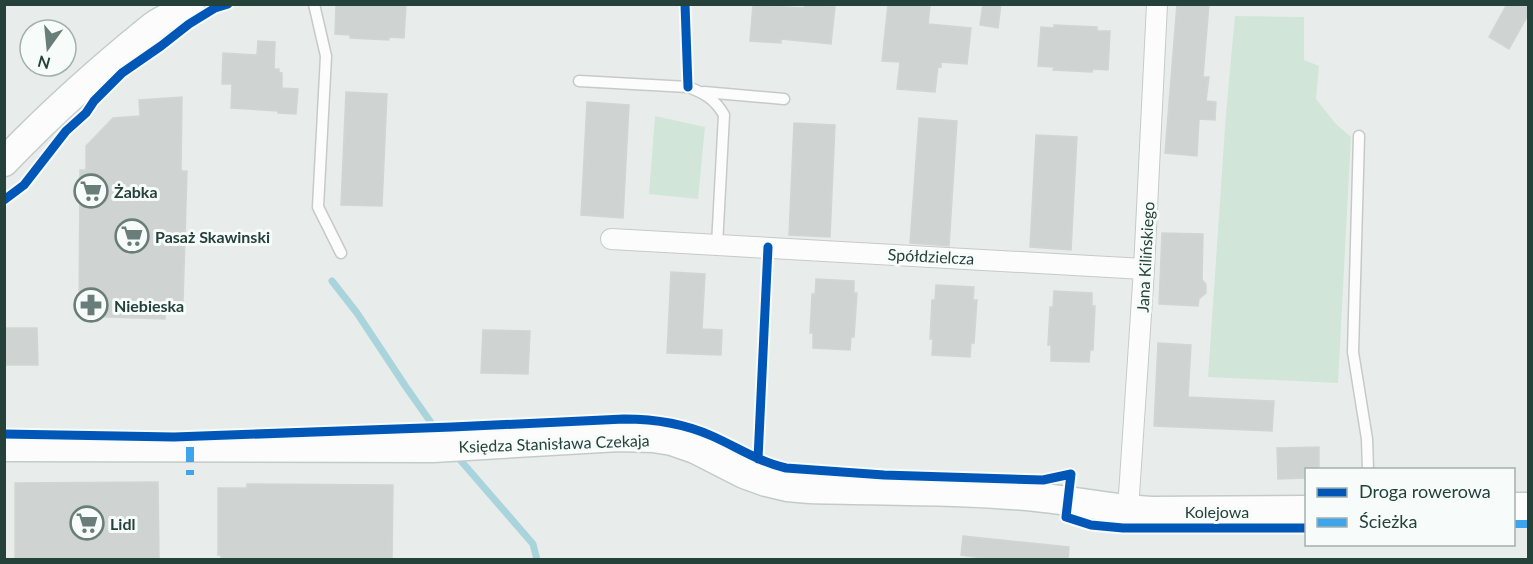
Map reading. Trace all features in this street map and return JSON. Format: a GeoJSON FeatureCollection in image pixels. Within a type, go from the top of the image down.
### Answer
{"type":"FeatureCollection","features":[{"type":"Feature","properties":{"kind":"street"},"geometry":{"type":"LineString","coordinates":[[4,162],[77,90],[159,15],[185,9],[190,4]]}},
{"type":"Feature","properties":{"kind":"street","name":"Jana Kilińskiego"},"geometry":{"type":"LineString","coordinates":[[1128,510],[1144,269],[1157,4]]}},
{"type":"Feature","properties":{"kind":"street","name":"Spółdzielcza"},"geometry":{"type":"LineString","coordinates":[[611,239],[1144,269]]}},
{"type":"Feature","properties":{"kind":"street","name":"Księdza Stanisława Czekaja"},"geometry":{"type":"LineString","coordinates":[[4,447],[433,448],[619,437],[653,438],[672,441],[695,449],[744,474],[788,487],[1006,495],[1128,510]]}},
{"type":"Feature","properties":{"kind":"street","name":"Kolejowa"},"geometry":{"type":"LineString","coordinates":[[1128,510],[1305,510]]}},
{"type":"Feature","properties":{"kind":"lane"},"geometry":{"type":"LineString","coordinates":[[314,4],[326,56],[318,207],[341,253]]}},
{"type":"Feature","properties":{"kind":"lane"},"geometry":{"type":"LineString","coordinates":[[579,81],[688,87],[703,92],[784,99]]}},
{"type":"Feature","properties":{"kind":"lane"},"geometry":{"type":"LineString","coordinates":[[703,92],[718,104],[724,115],[717,245]]}},
{"type":"Feature","properties":{"kind":"lane"},"geometry":{"type":"LineString","coordinates":[[1359,136],[1353,352],[1366,439],[1368,468]]}},
{"type":"Feature","properties":{"kind":"green space"},"geometry":{"type":"Polygon","coordinates":[[[1235,16],[1304,17],[1304,60],[1319,66],[1316,99],[1336,124],[1351,137],[1338,383],[1208,377],[1235,16]]]}},
{"type":"Feature","properties":{"kind":"green space"},"geometry":{"type":"Polygon","coordinates":[[[655,116],[705,127],[698,199],[649,194],[655,116]]]}},
{"type":"Feature","properties":{"kind":"building"},"geometry":{"type":"Polygon","coordinates":[[[336,4],[406,4],[404,38],[389,37],[389,40],[350,38],[350,35],[335,34],[336,4]]]}},
{"type":"Feature","properties":{"kind":"building"},"geometry":{"type":"Polygon","coordinates":[[[805,4],[835,7],[831,44],[781,39],[781,43],[750,41],[753,5],[804,8],[805,4]]]}},
{"type":"Feature","properties":{"kind":"building"},"geometry":{"type":"Polygon","coordinates":[[[888,4],[930,6],[928,24],[971,28],[967,64],[941,62],[941,67],[938,66],[935,92],[897,89],[900,62],[882,61],[888,4]]]}},
{"type":"Feature","properties":{"kind":"building"},"geometry":{"type":"Polygon","coordinates":[[[983,4],[1001,4],[998,28],[980,25],[983,4]]]}},
{"type":"Feature","properties":{"kind":"building"},"geometry":{"type":"Polygon","coordinates":[[[1177,4],[1209,4],[1203,77],[1209,77],[1206,101],[1216,102],[1215,120],[1199,119],[1197,156],[1165,153],[1177,4]]]}},
{"type":"Feature","properties":{"kind":"building"},"geometry":{"type":"Polygon","coordinates":[[[1507,4],[1528,4],[1528,15],[1509,49],[1489,37],[1507,4]]]}},
{"type":"Feature","properties":{"kind":"building"},"geometry":{"type":"Polygon","coordinates":[[[1054,25],[1097,27],[1097,31],[1110,31],[1108,70],[1093,69],[1092,72],[1053,70],[1054,67],[1038,66],[1041,27],[1054,28],[1054,25]]]}},
{"type":"Feature","properties":{"kind":"building"},"geometry":{"type":"Polygon","coordinates":[[[258,41],[275,42],[274,69],[279,69],[282,73],[282,88],[298,89],[296,114],[231,108],[232,84],[222,84],[223,53],[257,55],[258,41]]]}},
{"type":"Feature","properties":{"kind":"building"},"geometry":{"type":"Polygon","coordinates":[[[346,92],[387,94],[382,206],[341,205],[346,92]]]}},
{"type":"Feature","properties":{"kind":"building","name":"Pasaż Skawinski"},"geometry":{"type":"Polygon","coordinates":[[[182,97],[181,171],[187,171],[183,302],[166,302],[165,319],[79,316],[80,170],[86,170],[86,146],[113,118],[140,116],[139,100],[182,97]]]}},
{"type":"Feature","properties":{"kind":"building"},"geometry":{"type":"Polygon","coordinates":[[[587,102],[629,105],[623,218],[581,215],[587,102]]]}},
{"type":"Feature","properties":{"kind":"building"},"geometry":{"type":"Polygon","coordinates":[[[919,118],[957,121],[949,246],[910,243],[919,118]]]}},
{"type":"Feature","properties":{"kind":"building"},"geometry":{"type":"Polygon","coordinates":[[[794,123],[835,125],[830,237],[789,235],[794,123]]]}},
{"type":"Feature","properties":{"kind":"building"},"geometry":{"type":"Polygon","coordinates":[[[1036,135],[1077,137],[1071,250],[1030,247],[1036,135]]]}},
{"type":"Feature","properties":{"kind":"building"},"geometry":{"type":"Polygon","coordinates":[[[1162,233],[1203,234],[1202,280],[1206,284],[1206,293],[1199,299],[1198,306],[1159,304],[1162,233]]]}},
{"type":"Feature","properties":{"kind":"building"},"geometry":{"type":"Polygon","coordinates":[[[671,272],[705,274],[702,329],[722,330],[721,355],[667,353],[671,272]]]}},
{"type":"Feature","properties":{"kind":"building"},"geometry":{"type":"Polygon","coordinates":[[[816,279],[854,281],[854,293],[857,293],[854,337],[851,337],[850,350],[813,348],[813,333],[810,333],[812,294],[815,294],[816,279]]]}},
{"type":"Feature","properties":{"kind":"building"},"geometry":{"type":"Polygon","coordinates":[[[936,285],[974,287],[973,300],[977,300],[974,343],[971,343],[970,357],[932,355],[933,339],[930,339],[932,300],[935,300],[936,285]]]}},
{"type":"Feature","properties":{"kind":"building"},"geometry":{"type":"Polygon","coordinates":[[[1054,291],[1092,293],[1092,306],[1095,306],[1093,350],[1090,350],[1089,362],[1051,361],[1051,345],[1048,345],[1050,307],[1053,307],[1054,291]]]}},
{"type":"Feature","properties":{"kind":"building"},"geometry":{"type":"Polygon","coordinates":[[[4,328],[37,328],[38,365],[4,365],[4,328]]]}},
{"type":"Feature","properties":{"kind":"building"},"geometry":{"type":"Polygon","coordinates":[[[483,330],[530,331],[528,374],[481,373],[483,330]]]}},
{"type":"Feature","properties":{"kind":"building"},"geometry":{"type":"Polygon","coordinates":[[[1158,343],[1191,345],[1188,397],[1274,401],[1272,431],[1154,426],[1158,343]]]}},
{"type":"Feature","properties":{"kind":"building"},"geometry":{"type":"Polygon","coordinates":[[[1319,447],[1319,468],[1305,468],[1305,478],[1278,479],[1277,448],[1319,447]]]}},
{"type":"Feature","properties":{"kind":"building","name":"Lidl"},"geometry":{"type":"Polygon","coordinates":[[[158,482],[159,560],[15,560],[15,483],[158,482]]]}},
{"type":"Feature","properties":{"kind":"building"},"geometry":{"type":"Polygon","coordinates":[[[247,484],[393,485],[392,560],[221,560],[221,555],[218,555],[218,488],[247,488],[247,484]]]}},
{"type":"Feature","properties":{"kind":"building"},"geometry":{"type":"Polygon","coordinates":[[[963,536],[1069,547],[1068,560],[999,560],[961,555],[963,536]]]}},
{"type":"Feature","properties":{"kind":"waterway"},"geometry":{"type":"LineString","coordinates":[[332,281],[357,313],[444,441]]}},
{"type":"Feature","properties":{"kind":"waterway"},"geometry":{"type":"LineString","coordinates":[[455,454],[533,544],[537,560]]}},
{"type":"Feature","properties":{"kind":"marked path"},"geometry":{"type":"LineString","coordinates":[[190,447],[190,475]]}},
{"type":"Feature","properties":{"kind":"marked path"},"geometry":{"type":"LineString","coordinates":[[1515,524],[1528,524]]}},
{"type":"Feature","properties":{"kind":"cycle path"},"geometry":{"type":"LineString","coordinates":[[4,200],[24,185],[66,131],[86,113],[94,101],[122,73],[189,24],[215,8],[228,4]]}},
{"type":"Feature","properties":{"kind":"cycle path"},"geometry":{"type":"LineString","coordinates":[[685,4],[688,87]]}},
{"type":"Feature","properties":{"kind":"cycle path"},"geometry":{"type":"LineString","coordinates":[[758,459],[768,247]]}},
{"type":"Feature","properties":{"kind":"cycle path"},"geometry":{"type":"LineString","coordinates":[[4,434],[174,437],[624,419],[647,420],[680,425],[701,432],[757,458],[786,468],[884,475],[1043,480],[1071,474],[1066,517],[1091,525],[1123,528],[1305,528]]}},
{"type":"Feature","properties":{"kind":"place","name":"Żabka"},"geometry":{"type":"Point","coordinates":[91,191]}},
{"type":"Feature","properties":{"kind":"place","name":"Pasaż Skawinski"},"geometry":{"type":"Point","coordinates":[132,236]}},
{"type":"Feature","properties":{"kind":"place","name":"Niebieska"},"geometry":{"type":"Point","coordinates":[91,305]}},
{"type":"Feature","properties":{"kind":"place","name":"Lidl"},"geometry":{"type":"Point","coordinates":[87,523]}}]}
